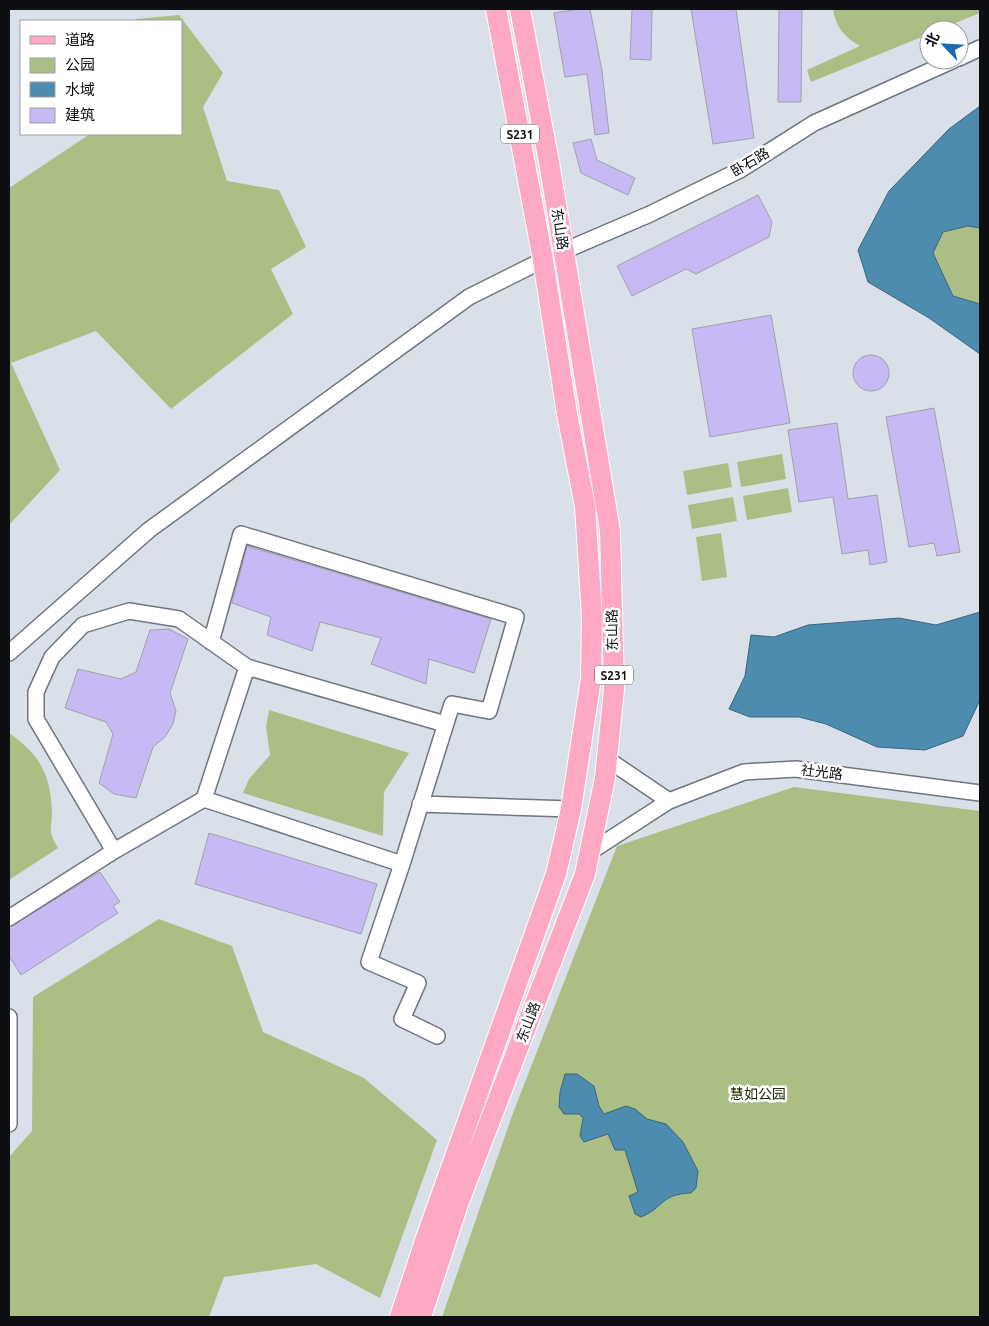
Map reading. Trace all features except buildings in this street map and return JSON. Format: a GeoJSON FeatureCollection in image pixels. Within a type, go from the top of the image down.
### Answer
{"type":"FeatureCollection","features":[{"type":"Feature","properties":{"kind":"main road","name":"东山路"},"geometry":{"type":"LineString","coordinates":[[400,1317],[432,1219],[556,874],[571,809],[591,679],[592,616],[585,506],[567,414],[543,260],[496,9]]}},
{"type":"Feature","properties":{"kind":"main road","name":"东山路"},"geometry":{"type":"LineString","coordinates":[[421,1317],[458,1204],[585,874],[607,759],[614,689],[610,531],[564,251],[520,9]]}},
{"type":"Feature","properties":{"kind":"street","name":"卧石路"},"geometry":{"type":"LineString","coordinates":[[9,653],[149,530],[469,297],[543,260],[650,214],[740,170],[814,123],[932,70]]}},
{"type":"Feature","properties":{"kind":"street"},"geometry":{"type":"LineString","coordinates":[[212,642],[240,534],[516,617],[489,711],[452,704],[369,962],[418,983],[402,1019],[437,1036]]}},
{"type":"Feature","properties":{"kind":"street"},"geometry":{"type":"LineString","coordinates":[[114,851],[36,719],[36,692],[52,657],[83,625],[129,611],[179,619],[247,667],[445,724]]}},
{"type":"Feature","properties":{"kind":"street"},"geometry":{"type":"LineString","coordinates":[[9,918],[114,851],[204,799],[247,667]]}},
{"type":"Feature","properties":{"kind":"street"},"geometry":{"type":"LineString","coordinates":[[607,759],[669,801]]}},
{"type":"Feature","properties":{"kind":"street","name":"社光路"},"geometry":{"type":"LineString","coordinates":[[590,852],[669,801],[744,772],[796,769],[980,793]]}},
{"type":"Feature","properties":{"kind":"street"},"geometry":{"type":"LineString","coordinates":[[204,799],[402,864]]}},
{"type":"Feature","properties":{"kind":"street"},"geometry":{"type":"LineString","coordinates":[[420,804],[571,809]]}},
{"type":"Feature","properties":{"kind":"street"},"geometry":{"type":"LineString","coordinates":[[9,1017],[9,1124]]}},
{"type":"Feature","properties":{"kind":"green space"},"geometry":{"type":"Polygon","coordinates":[[[833,9],[980,9],[980,13],[963,20],[919,20],[919,38],[811,82],[807,70],[860,46],[842,31],[833,9]]]}},
{"type":"Feature","properties":{"kind":"green space"},"geometry":{"type":"Polygon","coordinates":[[[179,15],[223,73],[203,107],[227,181],[279,190],[306,247],[271,269],[293,314],[171,409],[96,331],[11,363],[60,470],[9,525],[9,188],[88,135],[182,135],[182,20],[136,19],[179,15]]]}},
{"type":"Feature","properties":{"kind":"green space"},"geometry":{"type":"Polygon","coordinates":[[[968,226],[980,228],[980,304],[953,296],[933,253],[943,232],[968,226]]]}},
{"type":"Feature","properties":{"kind":"green space"},"geometry":{"type":"Polygon","coordinates":[[[782,454],[786,479],[741,487],[737,462],[782,454]]]}},
{"type":"Feature","properties":{"kind":"green space"},"geometry":{"type":"Polygon","coordinates":[[[728,463],[732,487],[687,495],[683,471],[728,463]]]}},
{"type":"Feature","properties":{"kind":"green space"},"geometry":{"type":"Polygon","coordinates":[[[788,488],[792,512],[747,520],[743,496],[788,488]]]}},
{"type":"Feature","properties":{"kind":"green space"},"geometry":{"type":"Polygon","coordinates":[[[733,497],[737,521],[692,529],[688,505],[733,497]]]}},
{"type":"Feature","properties":{"kind":"green space"},"geometry":{"type":"Polygon","coordinates":[[[721,533],[727,577],[702,581],[696,537],[721,533]]]}},
{"type":"Feature","properties":{"kind":"green space"},"geometry":{"type":"Polygon","coordinates":[[[269,710],[409,753],[384,792],[383,836],[243,793],[249,779],[270,755],[266,727],[269,710]]]}},
{"type":"Feature","properties":{"kind":"green space"},"geometry":{"type":"Polygon","coordinates":[[[9,733],[29,749],[46,775],[51,798],[51,833],[58,848],[9,880],[9,733]]]}},
{"type":"Feature","properties":{"kind":"green space","name":"慧如公园"},"geometry":{"type":"Polygon","coordinates":[[[794,787],[980,811],[980,1317],[442,1317],[513,1113],[617,846],[794,787]]]}},
{"type":"Feature","properties":{"kind":"green space"},"geometry":{"type":"Polygon","coordinates":[[[159,919],[232,946],[263,1032],[364,1078],[437,1140],[380,1298],[316,1264],[224,1277],[209,1317],[9,1317],[9,1157],[32,1131],[33,997],[159,919]]]}},
{"type":"Feature","properties":{"kind":"water"},"geometry":{"type":"Polygon","coordinates":[[[980,106],[980,228],[968,226],[943,232],[933,253],[953,296],[980,304],[980,354],[929,318],[868,282],[858,250],[889,191],[949,129],[980,106]]]}},
{"type":"Feature","properties":{"kind":"water"},"geometry":{"type":"Polygon","coordinates":[[[980,612],[980,700],[963,736],[925,750],[877,747],[826,724],[799,717],[750,717],[729,709],[745,676],[751,635],[774,637],[808,625],[899,618],[936,625],[980,612]]]}},
{"type":"Feature","properties":{"kind":"water"},"geometry":{"type":"Polygon","coordinates":[[[565,1074],[577,1074],[594,1086],[599,1106],[604,1114],[626,1106],[635,1109],[647,1119],[666,1124],[683,1142],[698,1171],[696,1188],[691,1193],[673,1196],[641,1217],[635,1214],[629,1196],[638,1192],[625,1150],[615,1150],[608,1134],[584,1142],[580,1136],[583,1118],[579,1114],[564,1114],[559,1107],[560,1092],[565,1074]]]}}]}
